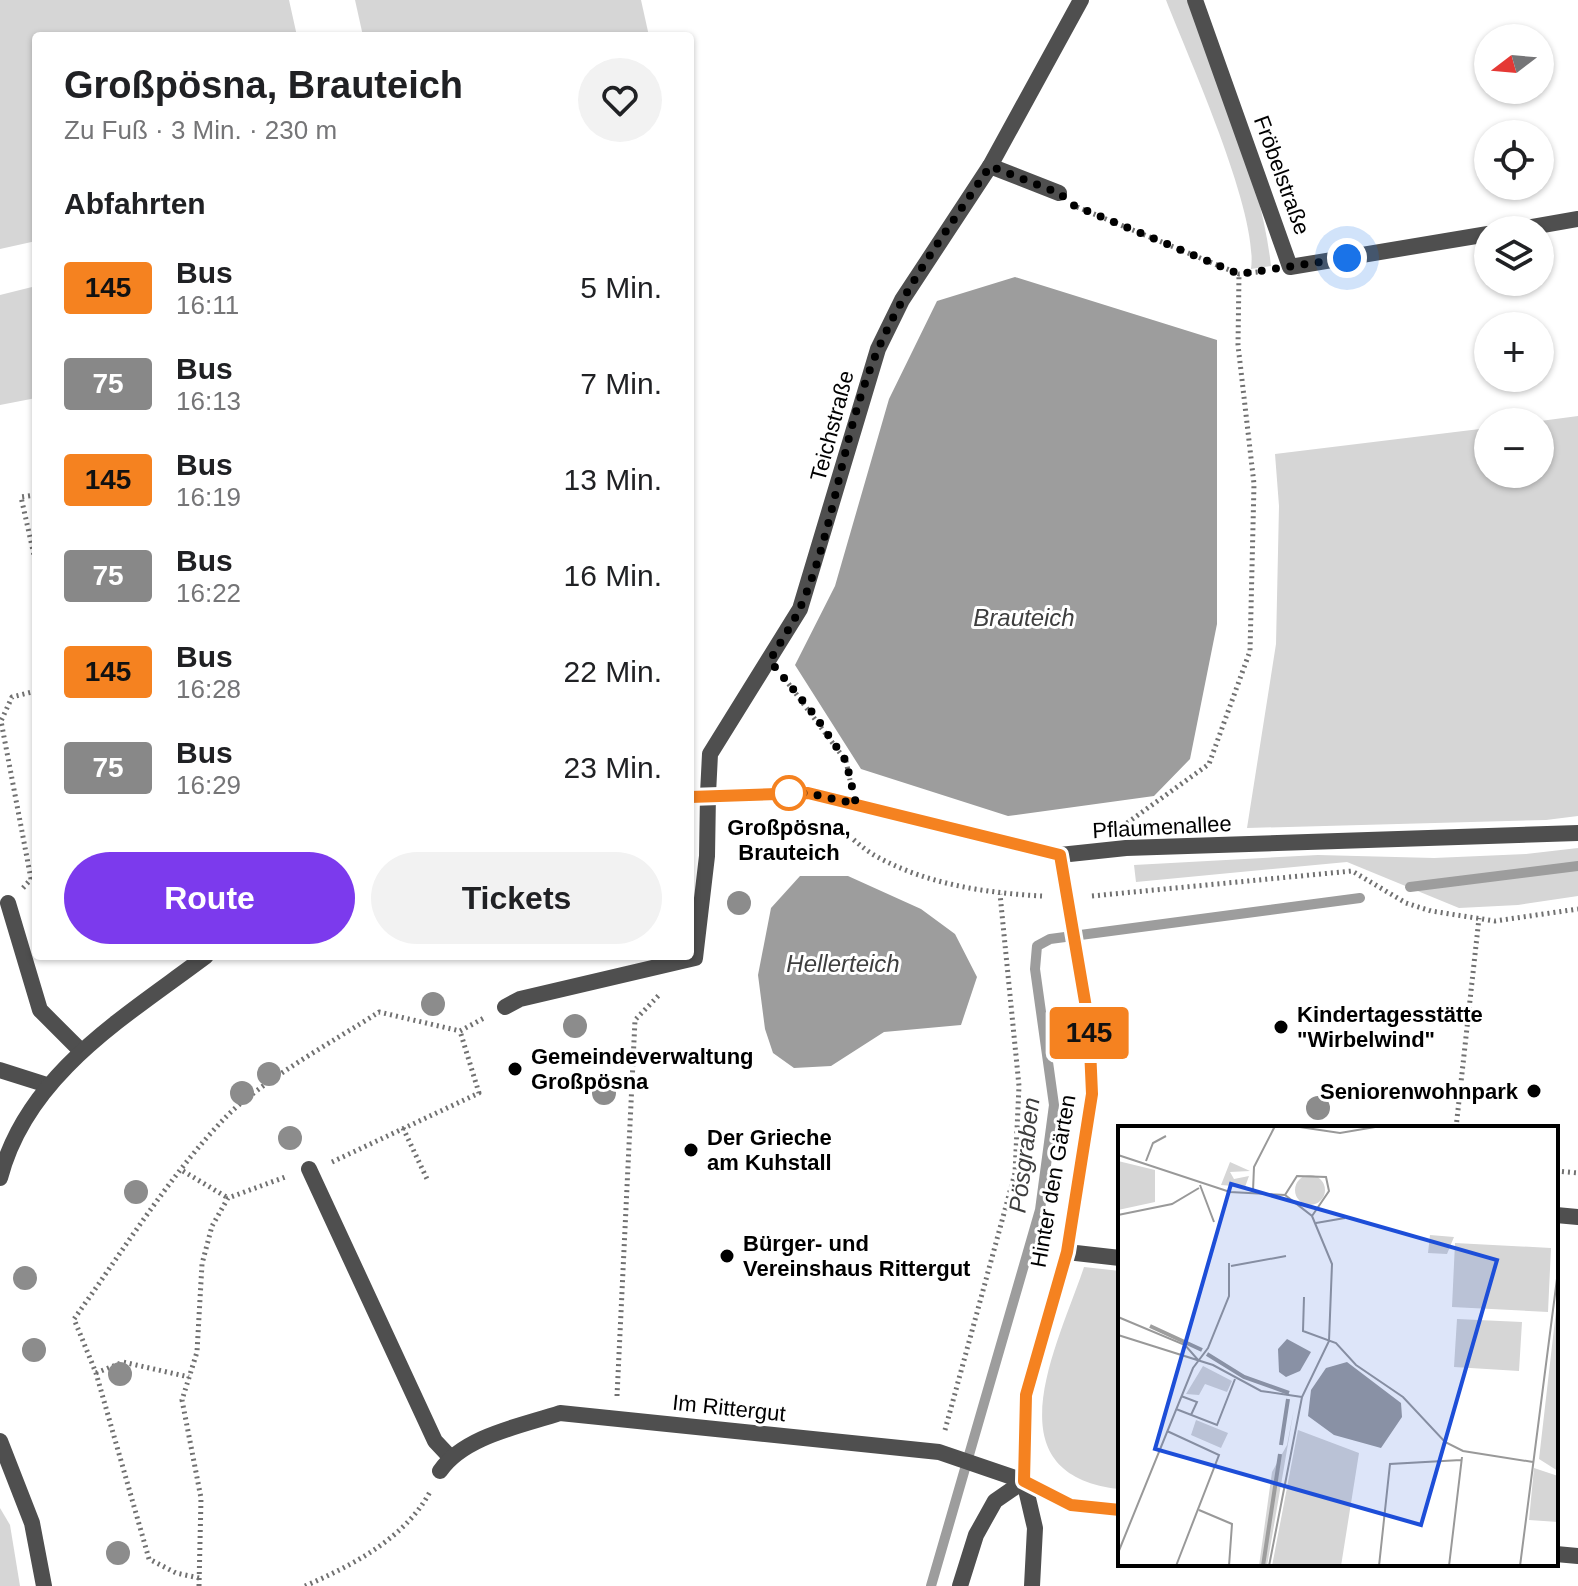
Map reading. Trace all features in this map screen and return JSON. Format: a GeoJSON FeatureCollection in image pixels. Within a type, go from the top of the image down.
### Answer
{"type":"FeatureCollection","features":[{"type":"Feature","properties":{"kind":"street","name":"Teichstraße"},"geometry":{"type":"LineString","coordinates":[[708,794],[710,754],[800,609],[824,539],[867,377],[878,349],[902,300],[990,166],[1081,0]]}},
{"type":"Feature","properties":{"kind":"street","name":"Fröbelstraße"},"geometry":{"type":"LineString","coordinates":[[1195,0],[1290,267],[1474,236]]}},
{"type":"Feature","properties":{"kind":"street"},"geometry":{"type":"LineString","coordinates":[[990,166],[1059,193]]}},
{"type":"Feature","properties":{"kind":"street"},"geometry":{"type":"LineString","coordinates":[[1554,223],[1578,219]]}},
{"type":"Feature","properties":{"kind":"street","name":"Pflaumenallee"},"geometry":{"type":"LineString","coordinates":[[694,796],[808,793],[1060,855],[1126,848],[1578,833]]}},
{"type":"Feature","properties":{"kind":"street"},"geometry":{"type":"LineString","coordinates":[[694,958],[707,856],[708,794]]}},
{"type":"Feature","properties":{"kind":"street","name":"Hinter den Gärten"},"geometry":{"type":"LineString","coordinates":[[1032,1586],[1035,1528],[1024,1481],[1026,1395],[1067,1252],[1092,1094],[1089,1025],[1060,855]]}},
{"type":"Feature","properties":{"kind":"street"},"geometry":{"type":"LineString","coordinates":[[8,903],[40,1010],[81,1051]]}},
{"type":"Feature","properties":{"kind":"street"},"geometry":{"type":"LineString","coordinates":[[0,1178],[8,1147],[47,1085],[81,1051],[201,960]]}},
{"type":"Feature","properties":{"kind":"street"},"geometry":{"type":"LineString","coordinates":[[505,1007],[520,999],[686,960]]}},
{"type":"Feature","properties":{"kind":"street"},"geometry":{"type":"LineString","coordinates":[[0,1070],[47,1085]]}},
{"type":"Feature","properties":{"kind":"street"},"geometry":{"type":"LineString","coordinates":[[309,1169],[435,1441],[450,1457]]}},
{"type":"Feature","properties":{"kind":"street"},"geometry":{"type":"LineString","coordinates":[[1558,1215],[1578,1217]]}},
{"type":"Feature","properties":{"kind":"street"},"geometry":{"type":"LineString","coordinates":[[1067,1252],[1118,1258]]}},
{"type":"Feature","properties":{"kind":"street","name":"Im Rittergut"},"geometry":{"type":"LineString","coordinates":[[440,1471],[450,1457],[500,1432],[560,1413],[945,1453],[1024,1481],[1071,1505],[1118,1510]]}},
{"type":"Feature","properties":{"kind":"street"},"geometry":{"type":"LineString","coordinates":[[1,1448],[32,1523],[44,1586]]}},
{"type":"Feature","properties":{"kind":"street"},"geometry":{"type":"LineString","coordinates":[[960,1586],[976,1535],[995,1501],[1024,1481]]}},
{"type":"Feature","properties":{"kind":"street"},"geometry":{"type":"LineString","coordinates":[[1558,1554],[1578,1556]]}},
{"type":"Feature","properties":{"kind":"path"},"geometry":{"type":"LineString","coordinates":[[1059,193],[1073,205],[1239,274],[1290,267]]}},
{"type":"Feature","properties":{"kind":"path"},"geometry":{"type":"LineString","coordinates":[[1123,826],[1209,764],[1250,651],[1254,484],[1238,345],[1239,274]]}},
{"type":"Feature","properties":{"kind":"path"},"geometry":{"type":"LineString","coordinates":[[32,496],[21,497],[32,546]]}},
{"type":"Feature","properties":{"kind":"path"},"geometry":{"type":"LineString","coordinates":[[770,661],[816,717],[846,761],[856,804]]}},
{"type":"Feature","properties":{"kind":"path"},"geometry":{"type":"LineString","coordinates":[[8,903],[31,879],[1,721],[12,697],[32,692]]}},
{"type":"Feature","properties":{"kind":"path"},"geometry":{"type":"LineString","coordinates":[[808,793],[834,823],[874,855],[945,883],[1000,894],[1037,895]]}},
{"type":"Feature","properties":{"kind":"path"},"geometry":{"type":"LineString","coordinates":[[1086,897],[1352,871],[1406,903],[1495,921],[1578,909]]}},
{"type":"Feature","properties":{"kind":"path"},"geometry":{"type":"LineString","coordinates":[[945,1453],[1015,1173],[1019,1086],[1000,894]]}},
{"type":"Feature","properties":{"kind":"path"},"geometry":{"type":"LineString","coordinates":[[1456,1126],[1479,918]]}},
{"type":"Feature","properties":{"kind":"path"},"geometry":{"type":"LineString","coordinates":[[616,1418],[635,1020],[665,989]]}},
{"type":"Feature","properties":{"kind":"path"},"geometry":{"type":"LineString","coordinates":[[199,1578],[176,1573],[149,1559],[96,1373],[74,1319],[225,1118],[283,1074],[379,1012],[460,1031],[482,1019]]}},
{"type":"Feature","properties":{"kind":"path"},"geometry":{"type":"LineString","coordinates":[[199,1586],[201,1498],[182,1400],[197,1352],[202,1264],[212,1226],[228,1198],[327,1165],[479,1093],[460,1031]]}},
{"type":"Feature","properties":{"kind":"path"},"geometry":{"type":"LineString","coordinates":[[403,1128],[427,1179]]}},
{"type":"Feature","properties":{"kind":"path"},"geometry":{"type":"LineString","coordinates":[[183,1171],[228,1198]]}},
{"type":"Feature","properties":{"kind":"path"},"geometry":{"type":"LineString","coordinates":[[1558,1171],[1578,1173]]}},
{"type":"Feature","properties":{"kind":"path"},"geometry":{"type":"LineString","coordinates":[[96,1373],[123,1362],[189,1377]]}},
{"type":"Feature","properties":{"kind":"path"},"geometry":{"type":"LineString","coordinates":[[305,1586],[389,1541],[423,1505],[440,1471]]}},
{"type":"Feature","properties":{"kind":"shaded area"},"geometry":{"type":"Polygon","coordinates":[[[0,0],[289,0],[296,32],[32,32],[32,242],[0,249],[0,0]]]}},
{"type":"Feature","properties":{"kind":"shaded area"},"geometry":{"type":"Polygon","coordinates":[[[355,0],[641,0],[648,32],[362,32],[355,0]]]}},
{"type":"Feature","properties":{"kind":"shaded area"},"geometry":{"type":"Polygon","coordinates":[[[1166,0],[1187,0],[1248,164],[1266,232],[1271,266],[1251,269],[1251,244],[1234,175],[1166,0]]]}},
{"type":"Feature","properties":{"kind":"shaded area"},"geometry":{"type":"Polygon","coordinates":[[[32,287],[32,399],[0,405],[0,295],[32,287]]]}},
{"type":"Feature","properties":{"kind":"shaded area"},"geometry":{"type":"Polygon","coordinates":[[[1578,416],[1578,816],[1546,820],[1247,828],[1276,644],[1279,506],[1275,454],[1474,430],[1474,488],[1554,488],[1554,419],[1578,416]]]}},
{"type":"Feature","properties":{"kind":"shaded area"},"geometry":{"type":"Polygon","coordinates":[[[1578,848],[1578,896],[1518,905],[1459,908],[1347,862],[1136,882],[1134,865],[1318,855],[1434,858],[1578,848]]]}},
{"type":"Feature","properties":{"kind":"shaded area"},"geometry":{"type":"Polygon","coordinates":[[[1084,1267],[1118,1271],[1118,1489],[1079,1479],[1055,1459],[1044,1433],[1043,1402],[1060,1333],[1084,1267]]]}},
{"type":"Feature","properties":{"kind":"shaded area"},"geometry":{"type":"Polygon","coordinates":[[[0,1508],[10,1525],[20,1586],[0,1586],[0,1508]]]}},
{"type":"Feature","properties":{"kind":"water","name":"Brauteich"},"geometry":{"type":"Polygon","coordinates":[[[1015,277],[1217,340],[1217,624],[1190,759],[1154,796],[1008,816],[861,769],[795,665],[835,586],[889,399],[937,301],[1015,277]]]}},
{"type":"Feature","properties":{"kind":"water","name":"Hellerteich"},"geometry":{"type":"Polygon","coordinates":[[[800,876],[848,876],[921,909],[955,934],[977,977],[961,1025],[884,1032],[831,1066],[794,1068],[773,1053],[765,1029],[758,975],[771,908],[800,876]]]}},
{"type":"Feature","properties":{"kind":"waterway","name":"Pösgraben"},"geometry":{"type":"LineString","coordinates":[[1410,887],[1578,866]]}},
{"type":"Feature","properties":{"kind":"waterway","name":"Pösgraben"},"geometry":{"type":"LineString","coordinates":[[931,1586],[1040,1210],[1054,1105],[1035,969],[1037,946],[1050,939],[1360,898]]}},
{"type":"Feature","properties":{"kind":"bus line","name":"145"},"geometry":{"type":"LineString","coordinates":[[694,796],[808,793],[1060,855],[1070,897],[1076,956],[1089,1025],[1092,1094],[1067,1252],[1026,1395],[1024,1481],[1071,1505],[1118,1510]]}},
{"type":"Feature","properties":{"kind":"place","name":"Großpösna, Brauteich"},"geometry":{"type":"Point","coordinates":[789,793]}},
{"type":"Feature","properties":{"kind":"place","name":"Kindertagesstätte \"Wirbelwind\""},"geometry":{"type":"Point","coordinates":[1281,1027]}},
{"type":"Feature","properties":{"kind":"place","name":"Gemeindeverwaltung Großpösna"},"geometry":{"type":"Point","coordinates":[515,1069]}},
{"type":"Feature","properties":{"kind":"place","name":"Seniorenwohnpark"},"geometry":{"type":"Point","coordinates":[1534,1091]}},
{"type":"Feature","properties":{"kind":"place","name":"Der Grieche am Kuhstall"},"geometry":{"type":"Point","coordinates":[691,1150]}},
{"type":"Feature","properties":{"kind":"place","name":"Bürger- und Vereinshaus Rittergut"},"geometry":{"type":"Point","coordinates":[727,1256]}},
{"type":"Feature","properties":{"kind":"route"},"geometry":{"type":"LineString","coordinates":[[789,793],[808,793],[856,804],[846,761],[816,717],[770,661],[800,609],[824,539],[867,377],[878,349],[902,300],[990,166],[1059,193],[1073,205],[1239,274],[1347,258]]}}]}
